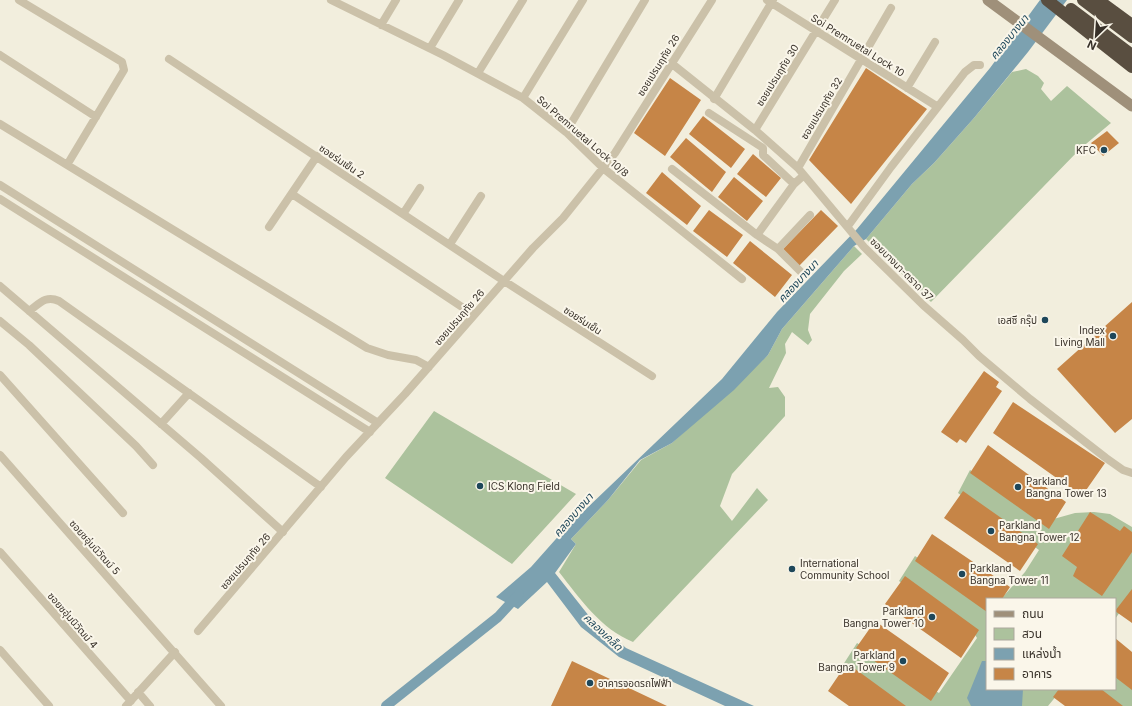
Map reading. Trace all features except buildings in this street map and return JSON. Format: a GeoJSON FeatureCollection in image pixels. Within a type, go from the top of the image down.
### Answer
{"type":"FeatureCollection","features":[{"type":"Feature","properties":{"kind":"highway"},"geometry":{"type":"LineString","coordinates":[[1047,0],[1132,67]]}},
{"type":"Feature","properties":{"kind":"highway"},"geometry":{"type":"LineString","coordinates":[[1058,0],[1132,55]]}},
{"type":"Feature","properties":{"kind":"highway"},"geometry":{"type":"LineString","coordinates":[[1083,0],[1132,37]]}},
{"type":"Feature","properties":{"kind":"highway"},"geometry":{"type":"LineString","coordinates":[[1098,0],[1132,25]]}},
{"type":"Feature","properties":{"kind":"highway"},"geometry":{"type":"LineString","coordinates":[[1108,0],[1132,18]]}},
{"type":"Feature","properties":{"kind":"main road"},"geometry":{"type":"LineString","coordinates":[[988,0],[1132,106]]}},
{"type":"Feature","properties":{"kind":"street"},"geometry":{"type":"LineString","coordinates":[[19,0],[122,62],[124,70],[67,165]]}},
{"type":"Feature","properties":{"kind":"street","name":"Soi Premruetal Lock 10/8"},"geometry":{"type":"LineString","coordinates":[[331,0],[430,48],[522,98],[566,132],[603,168],[742,279]]}},
{"type":"Feature","properties":{"kind":"street"},"geometry":{"type":"LineString","coordinates":[[380,25],[396,0]]}},
{"type":"Feature","properties":{"kind":"street"},"geometry":{"type":"LineString","coordinates":[[430,48],[459,0]]}},
{"type":"Feature","properties":{"kind":"street"},"geometry":{"type":"LineString","coordinates":[[478,73],[523,0]]}},
{"type":"Feature","properties":{"kind":"street"},"geometry":{"type":"LineString","coordinates":[[522,98],[582,0]]}},
{"type":"Feature","properties":{"kind":"street"},"geometry":{"type":"LineString","coordinates":[[566,132],[645,0]]}},
{"type":"Feature","properties":{"kind":"street","name":"ซอยเปรมฤทัย 26"},"geometry":{"type":"LineString","coordinates":[[198,631],[321,487],[533,248],[563,218],[615,153],[712,0]]}},
{"type":"Feature","properties":{"kind":"street","name":"ซอยเปรมฤทัย 30"},"geometry":{"type":"LineString","coordinates":[[755,130],[835,0]]}},
{"type":"Feature","properties":{"kind":"street"},"geometry":{"type":"LineString","coordinates":[[714,99],[771,1]]}},
{"type":"Feature","properties":{"kind":"street","name":"Soi Premruetal Lock 10"},"geometry":{"type":"LineString","coordinates":[[771,1],[938,107]]}},
{"type":"Feature","properties":{"kind":"street","name":"ซอยเปรมฤทัย 32"},"geometry":{"type":"LineString","coordinates":[[798,168],[891,8]]}},
{"type":"Feature","properties":{"kind":"street"},"geometry":{"type":"LineString","coordinates":[[907,88],[935,42]]}},
{"type":"Feature","properties":{"kind":"street"},"geometry":{"type":"LineString","coordinates":[[0,56],[96,117]]}},
{"type":"Feature","properties":{"kind":"street","name":"ซอยร่มเย็น 2"},"geometry":{"type":"LineString","coordinates":[[169,59],[504,281]]}},
{"type":"Feature","properties":{"kind":"street","name":"ซอยบางนา-ตราด 37"},"geometry":{"type":"LineString","coordinates":[[671,63],[714,99],[755,130],[798,168],[803,176],[864,247],[923,305],[994,369],[1106,458],[1123,470],[1132,473]]}},
{"type":"Feature","properties":{"kind":"street"},"geometry":{"type":"LineString","coordinates":[[849,228],[965,72],[974,65],[980,65]]}},
{"type":"Feature","properties":{"kind":"street"},"geometry":{"type":"LineString","coordinates":[[709,113],[763,148],[763,155],[794,184]]}},
{"type":"Feature","properties":{"kind":"street"},"geometry":{"type":"LineString","coordinates":[[0,124],[367,348],[388,355],[416,360],[429,367]]}},
{"type":"Feature","properties":{"kind":"street"},"geometry":{"type":"LineString","coordinates":[[269,227],[317,156]]}},
{"type":"Feature","properties":{"kind":"street"},"geometry":{"type":"LineString","coordinates":[[672,169],[756,236],[778,250],[801,272]]}},
{"type":"Feature","properties":{"kind":"street"},"geometry":{"type":"LineString","coordinates":[[756,236],[794,184],[803,176]]}},
{"type":"Feature","properties":{"kind":"street"},"geometry":{"type":"LineString","coordinates":[[0,185],[378,423]]}},
{"type":"Feature","properties":{"kind":"street"},"geometry":{"type":"LineString","coordinates":[[403,214],[420,188]]}},
{"type":"Feature","properties":{"kind":"street"},"geometry":{"type":"LineString","coordinates":[[292,194],[474,315]]}},
{"type":"Feature","properties":{"kind":"street"},"geometry":{"type":"LineString","coordinates":[[450,244],[481,196]]}},
{"type":"Feature","properties":{"kind":"street"},"geometry":{"type":"LineString","coordinates":[[0,199],[370,432]]}},
{"type":"Feature","properties":{"kind":"street"},"geometry":{"type":"LineString","coordinates":[[778,250],[810,215]]}},
{"type":"Feature","properties":{"kind":"street"},"geometry":{"type":"LineString","coordinates":[[65,240],[71,230]]}},
{"type":"Feature","properties":{"kind":"street","name":"ซอยร่มเย็น"},"geometry":{"type":"LineString","coordinates":[[504,281],[652,376]]}},
{"type":"Feature","properties":{"kind":"street"},"geometry":{"type":"LineString","coordinates":[[0,286],[161,424],[283,532]]}},
{"type":"Feature","properties":{"kind":"street"},"geometry":{"type":"LineString","coordinates":[[157,298],[163,288]]}},
{"type":"Feature","properties":{"kind":"street"},"geometry":{"type":"LineString","coordinates":[[29,311],[46,299],[54,299],[59,301],[321,487]]}},
{"type":"Feature","properties":{"kind":"street"},"geometry":{"type":"LineString","coordinates":[[0,321],[29,345],[131,440],[153,465]]}},
{"type":"Feature","properties":{"kind":"street"},"geometry":{"type":"LineString","coordinates":[[247,355],[253,345]]}},
{"type":"Feature","properties":{"kind":"street"},"geometry":{"type":"LineString","coordinates":[[0,375],[122,513]]}},
{"type":"Feature","properties":{"kind":"street"},"geometry":{"type":"LineString","coordinates":[[300,388],[307,378]]}},
{"type":"Feature","properties":{"kind":"street"},"geometry":{"type":"LineString","coordinates":[[161,424],[189,393]]}},
{"type":"Feature","properties":{"kind":"street","name":"ซอยชอุ่มนิวัฒม์ 5"},"geometry":{"type":"LineString","coordinates":[[0,455],[221,706]]}},
{"type":"Feature","properties":{"kind":"street","name":"ซอยชอุ่มนิวัฒม์ 4"},"geometry":{"type":"LineString","coordinates":[[0,552],[129,703]]}},
{"type":"Feature","properties":{"kind":"street"},"geometry":{"type":"LineString","coordinates":[[0,650],[50,706]]}},
{"type":"Feature","properties":{"kind":"street"},"geometry":{"type":"LineString","coordinates":[[129,703],[175,652]]}},
{"type":"Feature","properties":{"kind":"street"},"geometry":{"type":"LineString","coordinates":[[138,692],[150,706]]}},
{"type":"Feature","properties":{"kind":"green space"},"geometry":{"type":"Polygon","coordinates":[[[1026,69],[1038,76],[1044,83],[1041,89],[1051,101],[1067,86],[1111,123],[1080,149],[931,302],[866,239],[912,184],[934,163],[974,118],[1012,72],[1026,69]]]}},
{"type":"Feature","properties":{"kind":"green space"},"geometry":{"type":"Polygon","coordinates":[[[854,246],[862,254],[844,271],[810,314],[808,330],[812,340],[808,345],[792,332],[785,344],[786,353],[769,388],[778,387],[785,397],[785,416],[732,474],[720,506],[732,521],[757,488],[768,500],[633,642],[621,636],[592,612],[559,572],[576,544],[571,539],[608,500],[641,460],[672,443],[768,355],[782,329],[854,246]]]}},
{"type":"Feature","properties":{"kind":"green space","name":"ICS Klong Field"},"geometry":{"type":"Polygon","coordinates":[[[434,411],[576,494],[512,564],[385,478],[434,411]]]}},
{"type":"Feature","properties":{"kind":"green space"},"geometry":{"type":"Polygon","coordinates":[[[970,470],[1050,520],[1075,513],[1094,512],[1110,514],[1132,527],[1132,595],[1116,618],[1116,598],[1002,598],[1025,572],[1039,550],[958,493],[970,470]]]}},
{"type":"Feature","properties":{"kind":"green space"},"geometry":{"type":"Polygon","coordinates":[[[915,556],[986,603],[986,690],[1061,690],[1048,706],[897,706],[841,668],[857,643],[939,693],[977,638],[972,630],[899,581],[915,556]]]}},
{"type":"Feature","properties":{"kind":"green space"},"geometry":{"type":"Polygon","coordinates":[[[1116,672],[1132,684],[1132,706],[1120,706],[1098,690],[1116,690],[1116,672]]]}},
{"type":"Feature","properties":{"kind":"water","name":"คลองเคล็ด"},"geometry":{"type":"Polygon","coordinates":[[[1040,0],[1067,0],[1028,52],[974,118],[934,163],[912,184],[866,239],[854,246],[782,329],[768,355],[734,390],[672,443],[640,460],[608,500],[571,539],[576,544],[555,573],[589,616],[626,648],[754,706],[725,706],[619,657],[581,627],[547,582],[518,609],[496,597],[531,567],[563,531],[722,379],[777,312],[857,229],[990,68],[1040,0]]]}},
{"type":"Feature","properties":{"kind":"water"},"geometry":{"type":"Polygon","coordinates":[[[982,661],[986,661],[986,690],[1023,690],[1022,706],[971,706],[967,698],[982,661]]]}},
{"type":"Feature","properties":{"kind":"waterway"},"geometry":{"type":"LineString","coordinates":[[386,706],[498,617],[519,594]]}},
{"type":"Feature","properties":{"kind":"place","name":"KFC"},"geometry":{"type":"Point","coordinates":[1104,150]}},
{"type":"Feature","properties":{"kind":"place","name":"เอสซี กรุ๊ป"},"geometry":{"type":"Point","coordinates":[1045,320]}},
{"type":"Feature","properties":{"kind":"place","name":"Index Living Mall"},"geometry":{"type":"Point","coordinates":[1113,336]}},
{"type":"Feature","properties":{"kind":"place","name":"ICS Klong Field"},"geometry":{"type":"Point","coordinates":[480,486]}},
{"type":"Feature","properties":{"kind":"place","name":"Parkland Bangna Tower 13"},"geometry":{"type":"Point","coordinates":[1018,487]}},
{"type":"Feature","properties":{"kind":"place","name":"Parkland Bangna Tower 12"},"geometry":{"type":"Point","coordinates":[991,531]}},
{"type":"Feature","properties":{"kind":"place","name":"International Community School"},"geometry":{"type":"Point","coordinates":[792,569]}},
{"type":"Feature","properties":{"kind":"place","name":"Parkland Bangna Tower 11"},"geometry":{"type":"Point","coordinates":[962,574]}},
{"type":"Feature","properties":{"kind":"place","name":"Parkland Bangna Tower 10"},"geometry":{"type":"Point","coordinates":[932,617]}},
{"type":"Feature","properties":{"kind":"place","name":"Parkland Bangna Tower 9"},"geometry":{"type":"Point","coordinates":[903,661]}},
{"type":"Feature","properties":{"kind":"place","name":"อาคารจอดรถไฟฟ้า"},"geometry":{"type":"Point","coordinates":[590,683]}},
{"type":"Feature","properties":{"kind":"water label","name":"คลองบางนา"},"geometry":{"type":"Point","coordinates":[1009,37]}},
{"type":"Feature","properties":{"kind":"water label","name":"คลองบางนา"},"geometry":{"type":"Point","coordinates":[798,281]}},
{"type":"Feature","properties":{"kind":"water label","name":"คลองบางนา"},"geometry":{"type":"Point","coordinates":[573,515]}}]}
